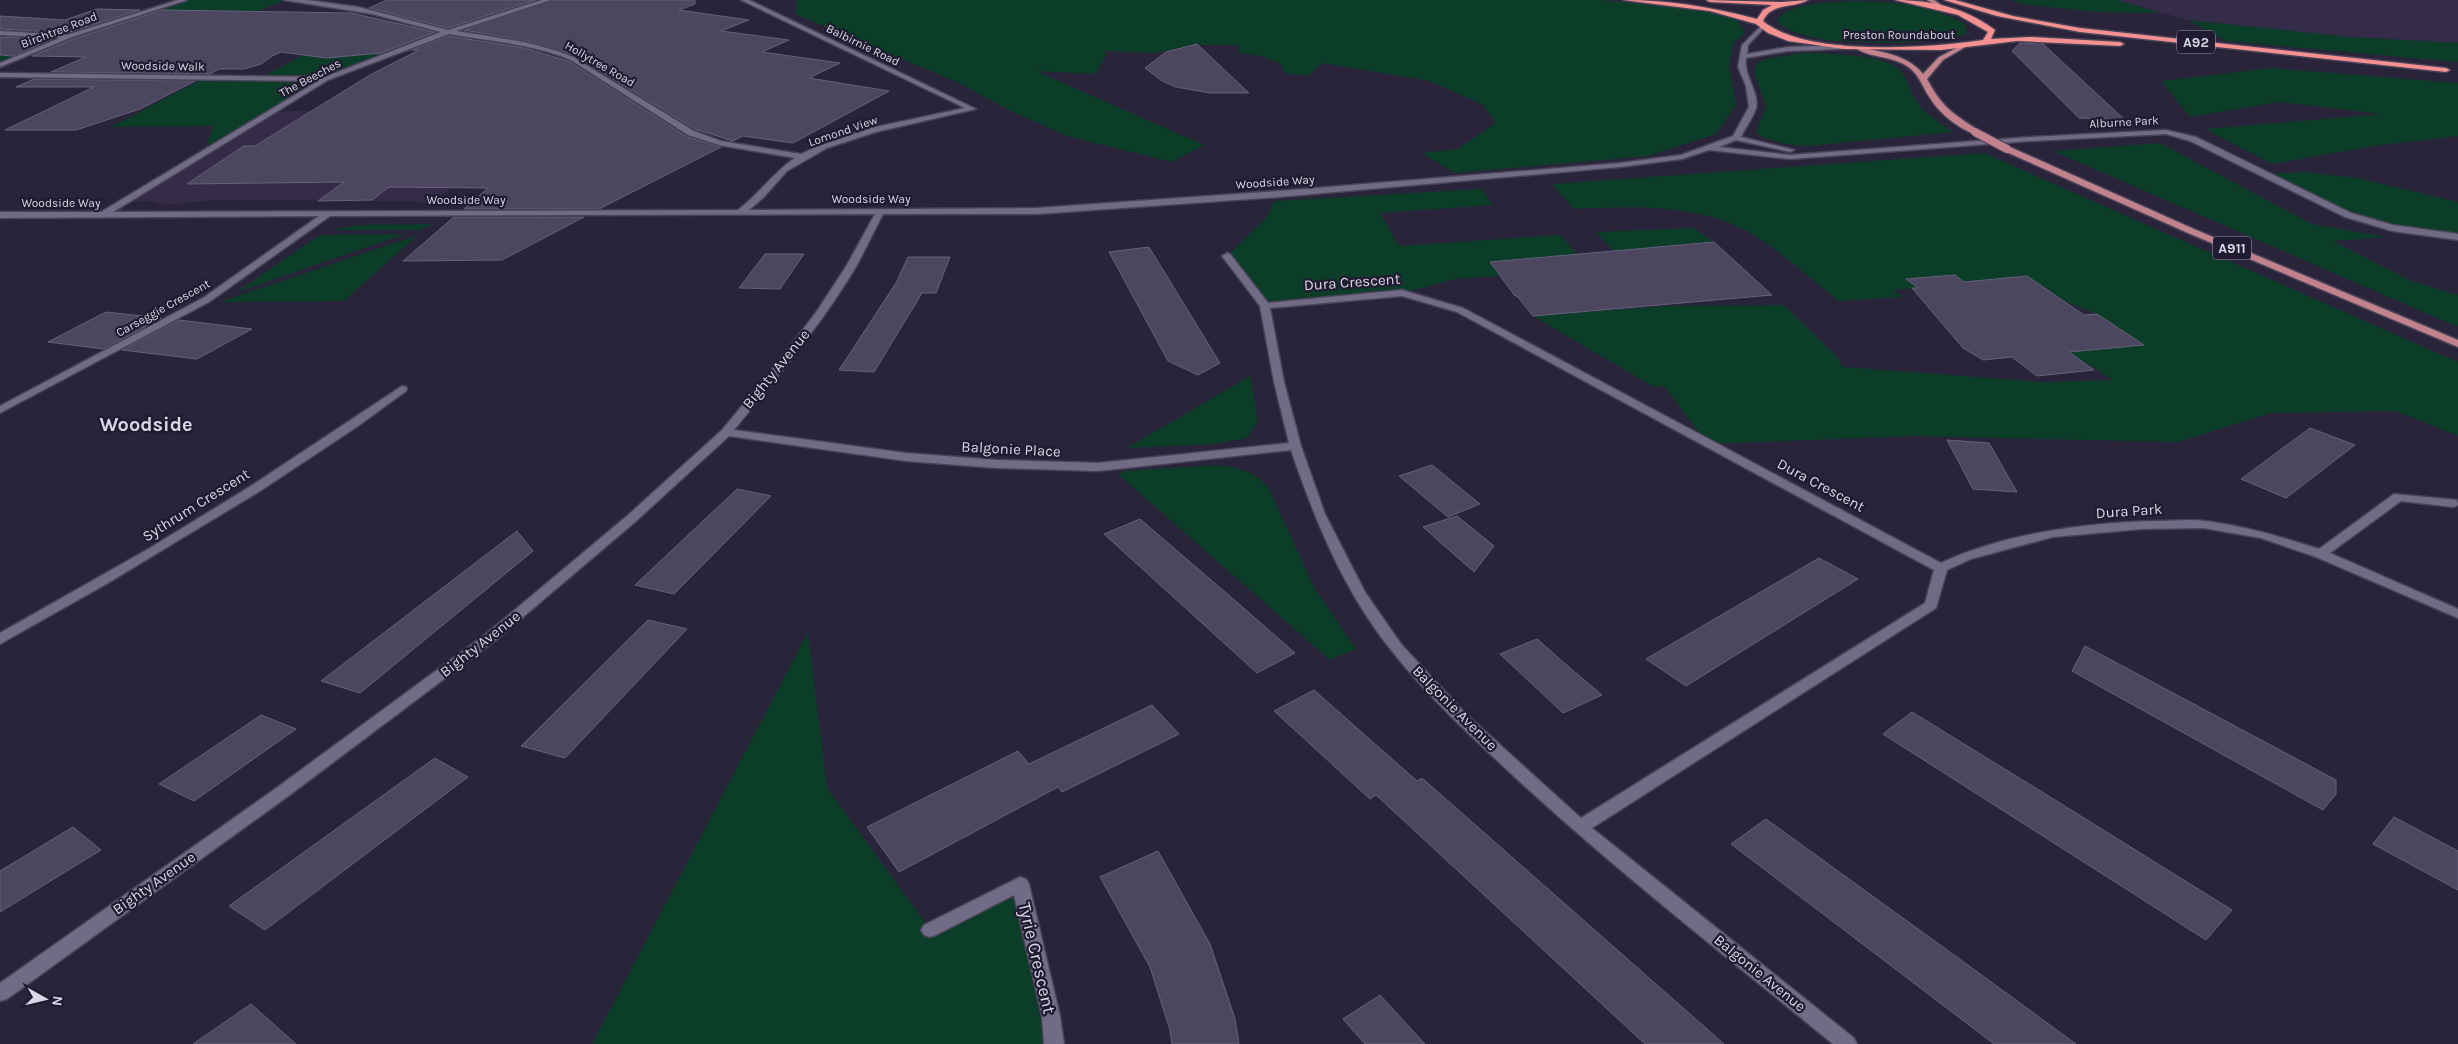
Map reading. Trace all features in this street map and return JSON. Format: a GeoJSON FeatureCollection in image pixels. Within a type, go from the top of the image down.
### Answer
{"type":"FeatureCollection","features":[{"type":"Feature","properties":{"kind":"highway","name":"A92"},"geometry":{"type":"LineString","coordinates":[[1627,0],[1710,9],[1761,24]]}},
{"type":"Feature","properties":{"kind":"highway"},"geometry":{"type":"LineString","coordinates":[[1710,0],[1748,3],[1788,3]]}},
{"type":"Feature","properties":{"kind":"highway"},"geometry":{"type":"LineString","coordinates":[[1761,24],[1761,15],[1770,8],[1804,0]]}},
{"type":"Feature","properties":{"kind":"highway","name":"Preston Roundabout"},"geometry":{"type":"LineString","coordinates":[[1761,24],[1792,39],[1860,48],[1964,46],[1987,40],[1992,32],[1983,23],[1966,15],[1943,8],[1899,0]]}},
{"type":"Feature","properties":{"kind":"highway","name":"A92"},"geometry":{"type":"LineString","coordinates":[[1948,0],[1975,10],[2080,30],[2446,70]]}},
{"type":"Feature","properties":{"kind":"highway","name":"A92"},"geometry":{"type":"LineString","coordinates":[[1966,15],[2063,34],[2179,47],[2458,71]]}},
{"type":"Feature","properties":{"kind":"highway","name":"A92"},"geometry":{"type":"LineString","coordinates":[[1987,40],[2040,39],[2179,47]]}},
{"type":"Feature","properties":{"kind":"main road"},"geometry":{"type":"LineString","coordinates":[[1930,0],[1943,8]]}},
{"type":"Feature","properties":{"kind":"main road"},"geometry":{"type":"LineString","coordinates":[[1924,78],[1932,65],[1940,58],[1964,46]]}},
{"type":"Feature","properties":{"kind":"main road","name":"A911"},"geometry":{"type":"LineString","coordinates":[[1860,48],[1905,62],[1924,78],[1927,89],[1948,114],[1975,132],[2007,149],[2458,344]]}},
{"type":"Feature","properties":{"kind":"street","name":"Birchtree Road"},"geometry":{"type":"LineString","coordinates":[[0,65],[70,36],[184,0]]}},
{"type":"Feature","properties":{"kind":"street","name":"Hollytree Road"},"geometry":{"type":"LineString","coordinates":[[287,0],[360,10],[448,32],[520,42],[551,49],[571,58],[691,133],[719,143],[803,157]]}},
{"type":"Feature","properties":{"kind":"street","name":"The Beeches"},"geometry":{"type":"LineString","coordinates":[[102,215],[326,79],[448,32],[548,0]]}},
{"type":"Feature","properties":{"kind":"street","name":"Balbirnie Road"},"geometry":{"type":"LineString","coordinates":[[744,0],[972,109]]}},
{"type":"Feature","properties":{"kind":"street"},"geometry":{"type":"LineString","coordinates":[[1736,138],[1753,106],[1749,86],[1741,67],[1745,45],[1761,24]]}},
{"type":"Feature","properties":{"kind":"street"},"geometry":{"type":"LineString","coordinates":[[0,33],[70,36]]}},
{"type":"Feature","properties":{"kind":"street"},"geometry":{"type":"LineString","coordinates":[[1743,57],[1788,48],[1842,47]]}},
{"type":"Feature","properties":{"kind":"street","name":"Woodside Walk"},"geometry":{"type":"LineString","coordinates":[[0,75],[326,79]]}},
{"type":"Feature","properties":{"kind":"street","name":"Lomond View"},"geometry":{"type":"LineString","coordinates":[[740,212],[760,196],[784,169],[803,157],[834,143],[972,109]]}},
{"type":"Feature","properties":{"kind":"street","name":"Alburne Park"},"geometry":{"type":"LineString","coordinates":[[1710,148],[1790,157],[2030,138],[2166,132],[2193,139],[2348,215],[2392,228],[2458,237]]}},
{"type":"Feature","properties":{"kind":"street","name":"Woodside Way"},"geometry":{"type":"LineString","coordinates":[[0,215],[1037,211],[1279,194],[1629,164],[1682,158],[1736,138]]}},
{"type":"Feature","properties":{"kind":"street","name":"Alburne Park"},"geometry":{"type":"LineString","coordinates":[[1736,138],[1788,150],[1831,153]]}},
{"type":"Feature","properties":{"kind":"street","name":"Bighty Avenue"},"geometry":{"type":"LineString","coordinates":[[0,993],[280,793],[491,637],[631,519],[726,432],[821,312],[852,265],[880,212]]}},
{"type":"Feature","properties":{"kind":"street","name":"Carseggie Crescent"},"geometry":{"type":"LineString","coordinates":[[0,410],[206,300],[328,214]]}},
{"type":"Feature","properties":{"kind":"street","name":"Balgonie Avenue"},"geometry":{"type":"LineString","coordinates":[[1227,256],[1265,306],[1279,382],[1295,446],[1319,514],[1359,593],[1396,647],[1460,717],[1580,827],[1847,1044]]}},
{"type":"Feature","properties":{"kind":"street","name":"Dura Crescent"},"geometry":{"type":"LineString","coordinates":[[1265,306],[1402,293],[1460,310],[1941,568]]}},
{"type":"Feature","properties":{"kind":"street","name":"Sythrum Crescent"},"geometry":{"type":"LineString","coordinates":[[0,639],[125,568],[227,506],[360,420],[402,389]]}},
{"type":"Feature","properties":{"kind":"street","name":"Balgonie Place"},"geometry":{"type":"LineString","coordinates":[[726,432],[915,458],[997,464],[1098,467],[1295,446]]}},
{"type":"Feature","properties":{"kind":"street"},"geometry":{"type":"LineString","coordinates":[[2321,554],[2398,497],[2453,503]]}},
{"type":"Feature","properties":{"kind":"street","name":"Dura Park"},"geometry":{"type":"LineString","coordinates":[[1941,568],[1966,556],[2053,534],[2142,525],[2203,524],[2264,535],[2321,554],[2458,614]]}},
{"type":"Feature","properties":{"kind":"street"},"geometry":{"type":"LineString","coordinates":[[1580,827],[1931,605],[1941,568]]}},
{"type":"Feature","properties":{"kind":"street","name":"Tyrie Crescent"},"geometry":{"type":"LineString","coordinates":[[930,930],[1020,884],[1051,1016],[1054,1044]]}},
{"type":"Feature","properties":{"kind":"shaded area"},"geometry":{"type":"Polygon","coordinates":[[[2117,0],[2458,0],[2458,43],[2350,37],[2188,20],[2117,0]]]}},
{"type":"Feature","properties":{"kind":"shaded area"},"geometry":{"type":"Polygon","coordinates":[[[404,107],[532,126],[430,204],[415,201],[215,200],[164,205],[150,201],[123,202],[272,112],[404,107]]]}},
{"type":"Feature","properties":{"kind":"green space"},"geometry":{"type":"Polygon","coordinates":[[[184,0],[284,0],[222,27],[102,26],[184,0]]]}},
{"type":"Feature","properties":{"kind":"green space"},"geometry":{"type":"Polygon","coordinates":[[[480,0],[548,0],[448,32],[326,79],[205,152],[213,126],[111,127],[204,78],[258,79],[332,40],[376,39],[423,26],[480,0]]]}},
{"type":"Feature","properties":{"kind":"green space"},"geometry":{"type":"Polygon","coordinates":[[[797,0],[1600,0],[1675,7],[1712,13],[1737,20],[1745,33],[1733,43],[1729,66],[1736,105],[1716,134],[1648,156],[1455,173],[1422,153],[1457,149],[1496,123],[1483,105],[1430,81],[1323,63],[1308,76],[1285,73],[1281,64],[1262,56],[1238,53],[1240,45],[1195,45],[1155,53],[1102,51],[1107,54],[1095,74],[1036,71],[1204,145],[1172,162],[1067,136],[1013,112],[957,82],[795,14],[797,0]]]}},
{"type":"Feature","properties":{"kind":"green space"},"geometry":{"type":"Polygon","coordinates":[[[2011,0],[2117,0],[2160,13],[2097,12],[2023,4],[2011,0]]]}},
{"type":"Feature","properties":{"kind":"green space"},"geometry":{"type":"Polygon","coordinates":[[[1851,1],[1895,3],[1924,8],[1952,17],[1965,24],[1967,32],[1943,40],[1901,42],[1838,41],[1807,36],[1784,27],[1779,24],[1777,19],[1784,13],[1802,6],[1851,1]]]}},
{"type":"Feature","properties":{"kind":"green space"},"geometry":{"type":"Polygon","coordinates":[[[2188,20],[2350,37],[2458,43],[2458,62],[2226,41],[2188,20]]]}},
{"type":"Feature","properties":{"kind":"green space"},"geometry":{"type":"Polygon","coordinates":[[[0,33],[70,36],[0,65],[0,33]]]}},
{"type":"Feature","properties":{"kind":"green space"},"geometry":{"type":"Polygon","coordinates":[[[1802,53],[1825,53],[1870,58],[1895,66],[1902,72],[1912,94],[1922,108],[1931,117],[1953,132],[1809,146],[1781,143],[1756,133],[1766,106],[1754,72],[1756,64],[1765,59],[1802,53]]]}},
{"type":"Feature","properties":{"kind":"green space"},"geometry":{"type":"Polygon","coordinates":[[[2272,68],[2458,83],[2458,136],[2374,146],[2272,164],[2205,129],[2382,114],[2279,102],[2190,117],[2161,81],[2272,68]]]}},
{"type":"Feature","properties":{"kind":"green space"},"geometry":{"type":"Polygon","coordinates":[[[2160,143],[2312,224],[2387,237],[2333,241],[2411,281],[2458,295],[2458,327],[2053,151],[2160,143]]]}},
{"type":"Feature","properties":{"kind":"green space"},"geometry":{"type":"Polygon","coordinates":[[[1984,153],[2458,362],[2458,436],[2396,411],[2271,413],[2178,442],[1915,436],[1708,444],[1664,386],[1654,387],[1533,316],[1665,306],[1784,305],[1837,357],[1843,367],[2043,382],[2113,380],[2069,352],[2143,344],[2097,314],[2066,302],[2027,276],[1964,282],[1954,275],[1907,279],[1918,288],[1893,290],[1903,297],[1839,301],[1776,250],[1754,235],[1733,225],[1712,217],[1667,209],[1620,207],[1574,209],[1552,184],[1984,153]]]}},
{"type":"Feature","properties":{"kind":"green space"},"geometry":{"type":"Polygon","coordinates":[[[2304,172],[2357,178],[2458,202],[2458,237],[2392,228],[2348,215],[2263,174],[2304,172]]]}},
{"type":"Feature","properties":{"kind":"green space"},"geometry":{"type":"Polygon","coordinates":[[[1481,189],[1493,205],[1380,213],[1399,246],[1560,235],[1590,268],[1524,260],[1490,262],[1499,276],[1456,279],[1402,293],[1265,306],[1227,256],[1265,219],[1275,201],[1481,189]]]}},
{"type":"Feature","properties":{"kind":"green space"},"geometry":{"type":"Polygon","coordinates":[[[434,224],[419,230],[330,230],[360,225],[434,224]]]}},
{"type":"Feature","properties":{"kind":"green space"},"geometry":{"type":"Polygon","coordinates":[[[1694,228],[1714,242],[1659,246],[1623,261],[1596,232],[1694,228]]]}},
{"type":"Feature","properties":{"kind":"green space"},"geometry":{"type":"Polygon","coordinates":[[[405,234],[237,292],[320,235],[405,234]]]}},
{"type":"Feature","properties":{"kind":"green space"},"geometry":{"type":"Polygon","coordinates":[[[418,235],[344,301],[220,302],[418,235]]]}},
{"type":"Feature","properties":{"kind":"green space"},"geometry":{"type":"Polygon","coordinates":[[[1250,376],[1258,421],[1247,438],[1215,444],[1127,448],[1250,376]]]}},
{"type":"Feature","properties":{"kind":"green space"},"geometry":{"type":"Polygon","coordinates":[[[1219,465],[1246,471],[1257,477],[1268,487],[1315,589],[1356,649],[1330,660],[1118,474],[1124,471],[1219,465]]]}},
{"type":"Feature","properties":{"kind":"green space"},"geometry":{"type":"Polygon","coordinates":[[[808,632],[827,788],[930,929],[1020,884],[1054,1044],[592,1044],[808,632]]]}},
{"type":"Feature","properties":{"kind":"building"},"geometry":{"type":"Polygon","coordinates":[[[387,0],[536,0],[448,28],[369,8],[387,0]]]}},
{"type":"Feature","properties":{"kind":"building"},"geometry":{"type":"Polygon","coordinates":[[[553,0],[695,0],[695,4],[679,10],[749,20],[721,31],[789,40],[762,52],[840,63],[809,78],[889,91],[793,143],[743,136],[733,141],[695,129],[574,55],[530,42],[464,30],[553,0]]]}},
{"type":"Feature","properties":{"kind":"building"},"geometry":{"type":"Polygon","coordinates":[[[97,9],[140,10],[67,33],[0,29],[0,16],[65,20],[97,9]]]}},
{"type":"Feature","properties":{"kind":"building"},"geometry":{"type":"Polygon","coordinates":[[[162,10],[351,13],[435,32],[381,53],[326,58],[281,52],[261,64],[244,69],[219,69],[210,74],[51,72],[86,57],[32,56],[73,39],[162,10]]]}},
{"type":"Feature","properties":{"kind":"building"},"geometry":{"type":"Polygon","coordinates":[[[449,36],[524,48],[568,61],[687,137],[721,147],[599,209],[464,209],[488,188],[389,187],[372,200],[318,201],[344,182],[187,184],[244,146],[255,146],[370,75],[419,50],[411,50],[449,36]]]}},
{"type":"Feature","properties":{"kind":"building"},"geometry":{"type":"Polygon","coordinates":[[[0,37],[52,39],[13,56],[0,55],[0,37]]]}},
{"type":"Feature","properties":{"kind":"building"},"geometry":{"type":"Polygon","coordinates":[[[2020,43],[2043,44],[2125,120],[2079,118],[2012,51],[2020,43]]]}},
{"type":"Feature","properties":{"kind":"building"},"geometry":{"type":"Polygon","coordinates":[[[1197,44],[1249,93],[1210,93],[1176,87],[1162,81],[1145,68],[1166,52],[1197,44]]]}},
{"type":"Feature","properties":{"kind":"building"},"geometry":{"type":"Polygon","coordinates":[[[34,79],[195,81],[140,109],[76,130],[5,130],[94,87],[16,87],[34,79]]]}},
{"type":"Feature","properties":{"kind":"building"},"geometry":{"type":"Polygon","coordinates":[[[454,217],[584,217],[502,260],[403,261],[454,217]]]}},
{"type":"Feature","properties":{"kind":"building"},"geometry":{"type":"Polygon","coordinates":[[[1714,242],[1772,295],[1533,316],[1515,296],[1490,262],[1714,242]]]}},
{"type":"Feature","properties":{"kind":"building"},"geometry":{"type":"Polygon","coordinates":[[[1149,247],[1220,363],[1198,375],[1168,361],[1109,252],[1149,247]]]}},
{"type":"Feature","properties":{"kind":"building"},"geometry":{"type":"Polygon","coordinates":[[[765,254],[804,254],[780,289],[739,288],[765,254]]]}},
{"type":"Feature","properties":{"kind":"building"},"geometry":{"type":"Polygon","coordinates":[[[908,257],[950,257],[936,293],[922,293],[874,372],[839,370],[896,283],[908,257]]]}},
{"type":"Feature","properties":{"kind":"building"},"geometry":{"type":"Polygon","coordinates":[[[1955,275],[1964,282],[2027,276],[2084,315],[2097,314],[2144,345],[2069,352],[2094,370],[2037,376],[2012,357],[1983,360],[1963,348],[1912,288],[1918,288],[1906,279],[1955,275]]]}},
{"type":"Feature","properties":{"kind":"building"},"geometry":{"type":"Polygon","coordinates":[[[106,312],[161,318],[104,349],[48,342],[106,312]]]}},
{"type":"Feature","properties":{"kind":"building"},"geometry":{"type":"Polygon","coordinates":[[[179,320],[252,329],[197,359],[122,350],[179,320]]]}},
{"type":"Feature","properties":{"kind":"building"},"geometry":{"type":"Polygon","coordinates":[[[2310,428],[2355,445],[2286,498],[2241,479],[2310,428]]]}},
{"type":"Feature","properties":{"kind":"building"},"geometry":{"type":"Polygon","coordinates":[[[1947,440],[1989,443],[2017,492],[1973,489],[1947,440]]]}},
{"type":"Feature","properties":{"kind":"building"},"geometry":{"type":"Polygon","coordinates":[[[1432,465],[1480,504],[1448,517],[1399,476],[1432,465]]]}},
{"type":"Feature","properties":{"kind":"building"},"geometry":{"type":"Polygon","coordinates":[[[737,489],[771,496],[674,594],[635,585],[737,489]]]}},
{"type":"Feature","properties":{"kind":"building"},"geometry":{"type":"Polygon","coordinates":[[[1457,516],[1494,546],[1474,572],[1423,527],[1457,516]]]}},
{"type":"Feature","properties":{"kind":"building"},"geometry":{"type":"Polygon","coordinates":[[[1140,519],[1295,653],[1257,673],[1104,534],[1140,519]]]}},
{"type":"Feature","properties":{"kind":"building"},"geometry":{"type":"Polygon","coordinates":[[[517,531],[533,551],[360,693],[321,681],[517,531]]]}},
{"type":"Feature","properties":{"kind":"building"},"geometry":{"type":"Polygon","coordinates":[[[1819,558],[1858,579],[1686,686],[1646,659],[1819,558]]]}},
{"type":"Feature","properties":{"kind":"building"},"geometry":{"type":"Polygon","coordinates":[[[648,620],[687,629],[565,758],[521,746],[648,620]]]}},
{"type":"Feature","properties":{"kind":"building"},"geometry":{"type":"Polygon","coordinates":[[[1537,639],[1602,695],[1563,713],[1500,654],[1537,639]]]}},
{"type":"Feature","properties":{"kind":"building"},"geometry":{"type":"Polygon","coordinates":[[[2085,646],[2336,780],[2336,794],[2323,810],[2072,671],[2085,646]]]}},
{"type":"Feature","properties":{"kind":"building"},"geometry":{"type":"Polygon","coordinates":[[[1314,690],[1417,781],[1422,778],[1724,1044],[1645,1044],[1376,795],[1370,799],[1274,711],[1314,690]]]}},
{"type":"Feature","properties":{"kind":"building"},"geometry":{"type":"Polygon","coordinates":[[[1152,705],[1179,734],[1062,792],[1058,787],[899,872],[867,827],[1018,751],[1029,764],[1152,705]]]}},
{"type":"Feature","properties":{"kind":"building"},"geometry":{"type":"Polygon","coordinates":[[[1912,712],[2232,910],[2206,940],[1883,734],[1912,712]]]}},
{"type":"Feature","properties":{"kind":"building"},"geometry":{"type":"Polygon","coordinates":[[[261,715],[296,729],[194,801],[159,784],[261,715]]]}},
{"type":"Feature","properties":{"kind":"building"},"geometry":{"type":"Polygon","coordinates":[[[435,758],[468,777],[265,930],[229,906],[435,758]]]}},
{"type":"Feature","properties":{"kind":"building"},"geometry":{"type":"Polygon","coordinates":[[[2394,817],[2458,851],[2458,890],[2373,844],[2394,817]]]}},
{"type":"Feature","properties":{"kind":"building"},"geometry":{"type":"Polygon","coordinates":[[[1766,819],[2076,1044],[1994,1044],[1731,844],[1766,819]]]}},
{"type":"Feature","properties":{"kind":"building"},"geometry":{"type":"Polygon","coordinates":[[[73,827],[101,850],[0,912],[0,871],[73,827]]]}},
{"type":"Feature","properties":{"kind":"building"},"geometry":{"type":"Polygon","coordinates":[[[1158,851],[1210,944],[1235,1019],[1239,1044],[1172,1044],[1170,1030],[1150,967],[1100,877],[1158,851]]]}},
{"type":"Feature","properties":{"kind":"building"},"geometry":{"type":"Polygon","coordinates":[[[1380,995],[1425,1044],[1365,1044],[1343,1019],[1380,995]]]}},
{"type":"Feature","properties":{"kind":"building"},"geometry":{"type":"Polygon","coordinates":[[[251,1004],[296,1044],[193,1044],[251,1004]]]}},
{"type":"Feature","properties":{"kind":"district","name":"Woodside"},"geometry":{"type":"Point","coordinates":[146,424]}}]}
